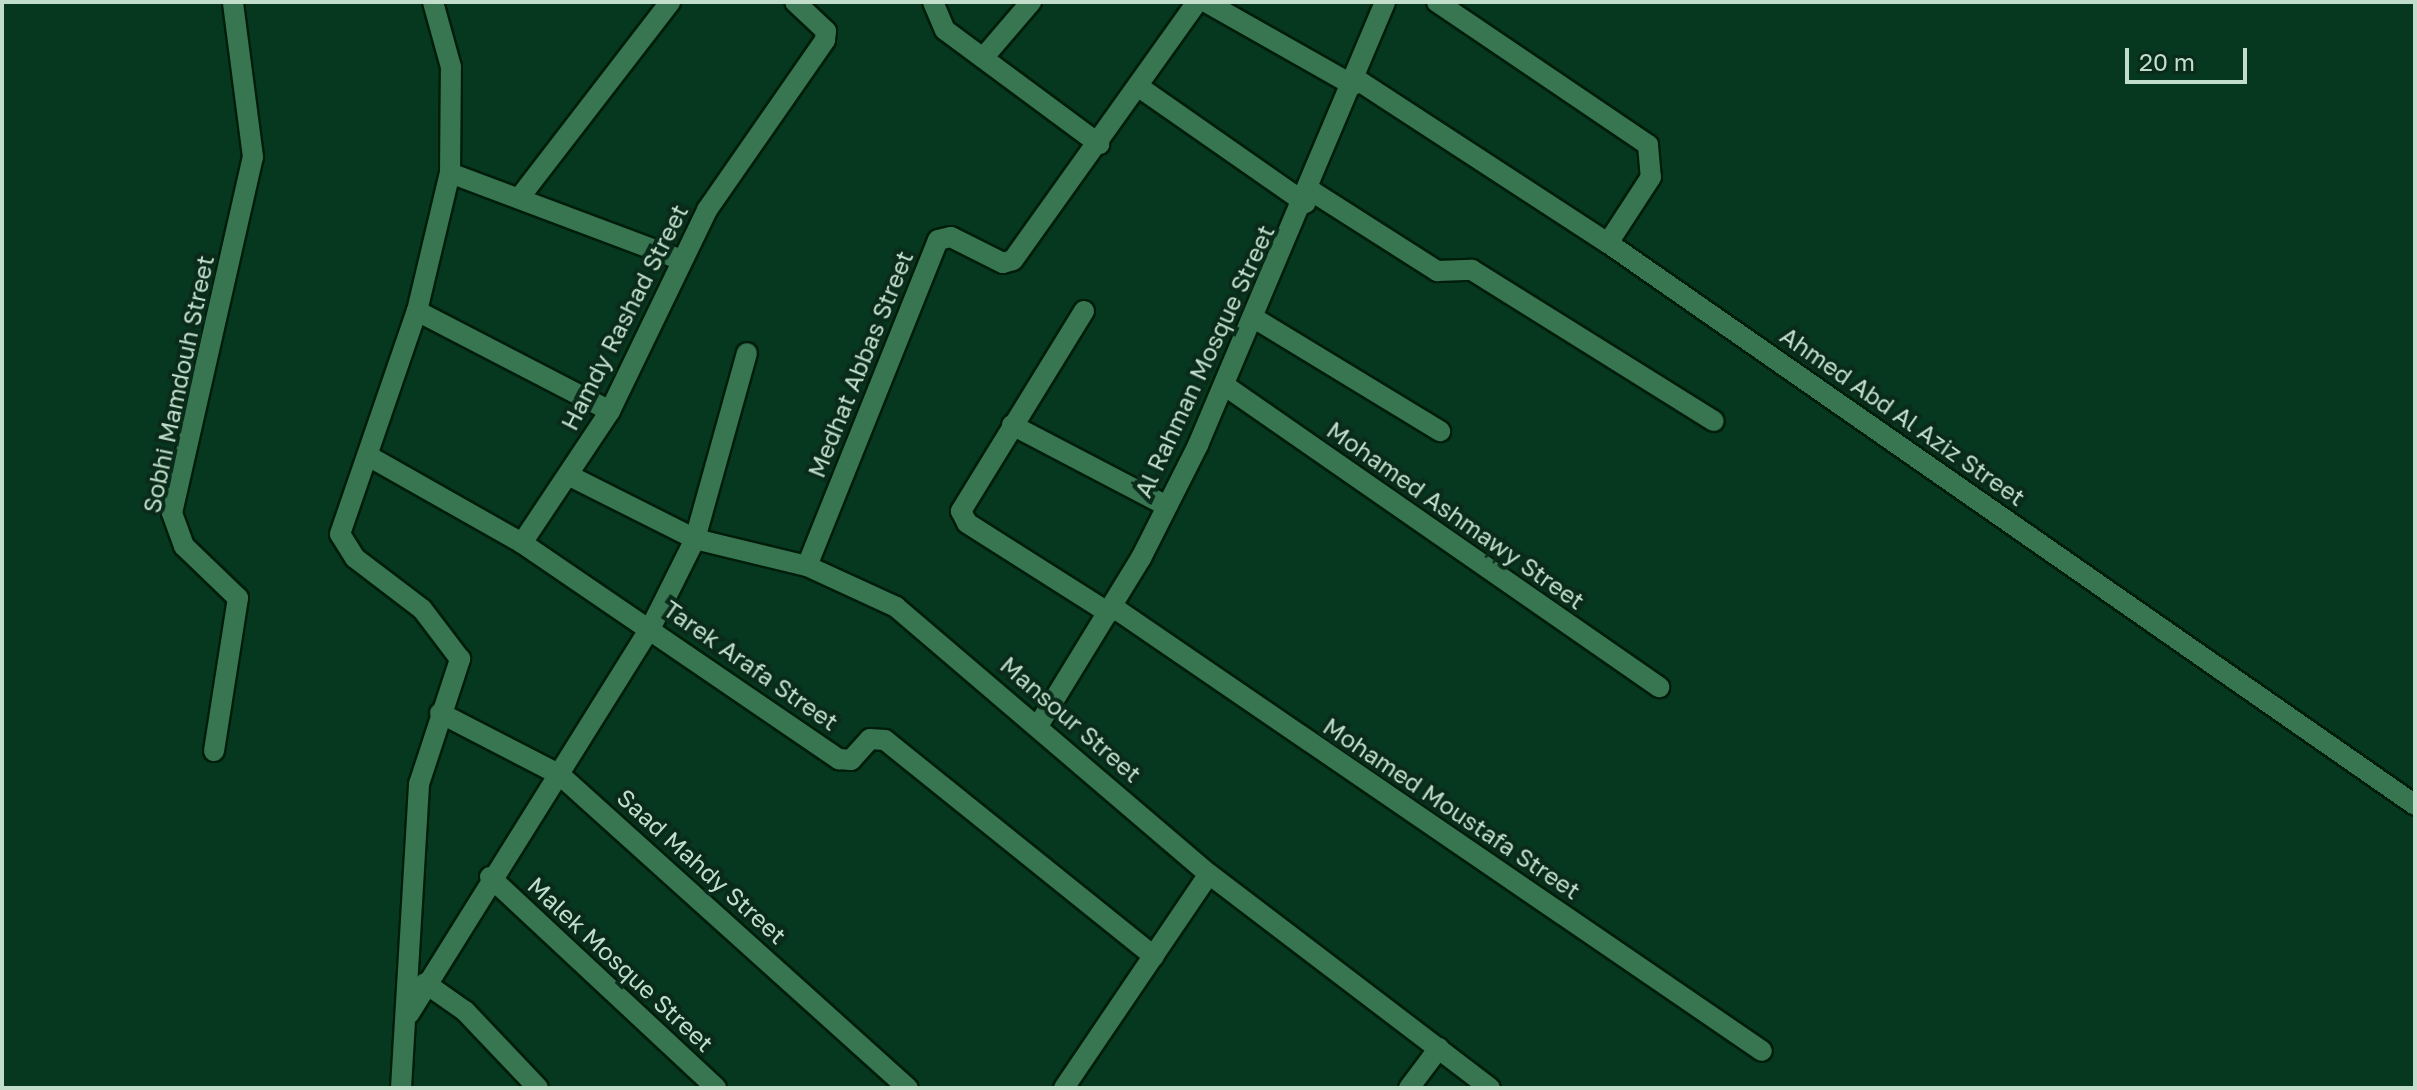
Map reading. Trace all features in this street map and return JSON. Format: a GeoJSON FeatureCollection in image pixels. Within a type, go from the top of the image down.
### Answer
{"type":"FeatureCollection","features":[{"type":"Feature","properties":{"kind":"street","name":"Sobhi Mamdouh Street"},"geometry":{"type":"LineString","coordinates":[[214,751],[238,598],[184,546],[172,513],[253,157],[233,2]]}},
{"type":"Feature","properties":{"kind":"street"},"geometry":{"type":"LineString","coordinates":[[401,1088],[419,784],[458,654],[422,609],[345,549],[341,525],[370,457],[417,311],[450,173],[451,67],[433,2]]}},
{"type":"Feature","properties":{"kind":"street","name":"Hamdy Rashad Street"},"geometry":{"type":"LineString","coordinates":[[522,543],[570,476],[610,411],[679,259],[825,40],[826,31],[795,2]]}},
{"type":"Feature","properties":{"kind":"street"},"geometry":{"type":"LineString","coordinates":[[933,2],[945,30],[1099,144]]}},
{"type":"Feature","properties":{"kind":"street"},"geometry":{"type":"LineString","coordinates":[[983,58],[1031,2]]}},
{"type":"Feature","properties":{"kind":"street","name":"Medhat Abbas Street"},"geometry":{"type":"LineString","coordinates":[[807,566],[938,240],[951,237],[1008,263],[1099,144],[1197,2]]}},
{"type":"Feature","properties":{"kind":"street","name":"Ahmed Abd Al Aziz Street"},"geometry":{"type":"LineString","coordinates":[[1206,2],[1354,82],[1608,243],[2415,805]]}},
{"type":"Feature","properties":{"kind":"street","name":"Al Rahman Mosque Street"},"geometry":{"type":"LineString","coordinates":[[1038,726],[1111,610],[1167,506],[1308,196],[1385,2]]}},
{"type":"Feature","properties":{"kind":"street"},"geometry":{"type":"LineString","coordinates":[[1437,2],[1648,145],[1651,177],[1608,243]]}},
{"type":"Feature","properties":{"kind":"street"},"geometry":{"type":"LineString","coordinates":[[520,197],[662,6]]}},
{"type":"Feature","properties":{"kind":"street"},"geometry":{"type":"LineString","coordinates":[[1139,87],[1308,196],[1437,271],[1472,270],[1714,421]]}},
{"type":"Feature","properties":{"kind":"street"},"geometry":{"type":"LineString","coordinates":[[450,173],[679,259]]}},
{"type":"Feature","properties":{"kind":"street"},"geometry":{"type":"LineString","coordinates":[[417,311],[610,411]]}},
{"type":"Feature","properties":{"kind":"street"},"geometry":{"type":"LineString","coordinates":[[1084,311],[1012,425],[1167,506]]}},
{"type":"Feature","properties":{"kind":"street"},"geometry":{"type":"LineString","coordinates":[[1254,318],[1440,431]]}},
{"type":"Feature","properties":{"kind":"street"},"geometry":{"type":"LineString","coordinates":[[405,1020],[490,877],[560,775],[651,627],[695,539],[747,353]]}},
{"type":"Feature","properties":{"kind":"street","name":"Mohamed Ashmawy Street"},"geometry":{"type":"LineString","coordinates":[[1224,385],[1659,687]]}},
{"type":"Feature","properties":{"kind":"street","name":"Mohamed Moustafa Street"},"geometry":{"type":"LineString","coordinates":[[1012,425],[962,505],[967,523],[1111,610],[1762,1051]]}},
{"type":"Feature","properties":{"kind":"street","name":"Tarek Arafa Street"},"geometry":{"type":"LineString","coordinates":[[370,457],[522,543],[651,627],[839,759],[851,760],[870,739],[885,740],[1154,956]]}},
{"type":"Feature","properties":{"kind":"street","name":"Mansour Street"},"geometry":{"type":"LineString","coordinates":[[570,476],[695,539],[807,566],[915,620],[1209,874],[1490,1088]]}},
{"type":"Feature","properties":{"kind":"street","name":"Saad Mahdy Street"},"geometry":{"type":"LineString","coordinates":[[440,713],[560,775],[908,1088]]}},
{"type":"Feature","properties":{"kind":"street"},"geometry":{"type":"LineString","coordinates":[[1064,1088],[1209,874]]}},
{"type":"Feature","properties":{"kind":"street","name":"Malek Mosque Street"},"geometry":{"type":"LineString","coordinates":[[490,877],[716,1088]]}},
{"type":"Feature","properties":{"kind":"street"},"geometry":{"type":"LineString","coordinates":[[425,983],[465,1011],[538,1088]]}},
{"type":"Feature","properties":{"kind":"street"},"geometry":{"type":"LineString","coordinates":[[1409,1088],[1439,1048]]}}]}
